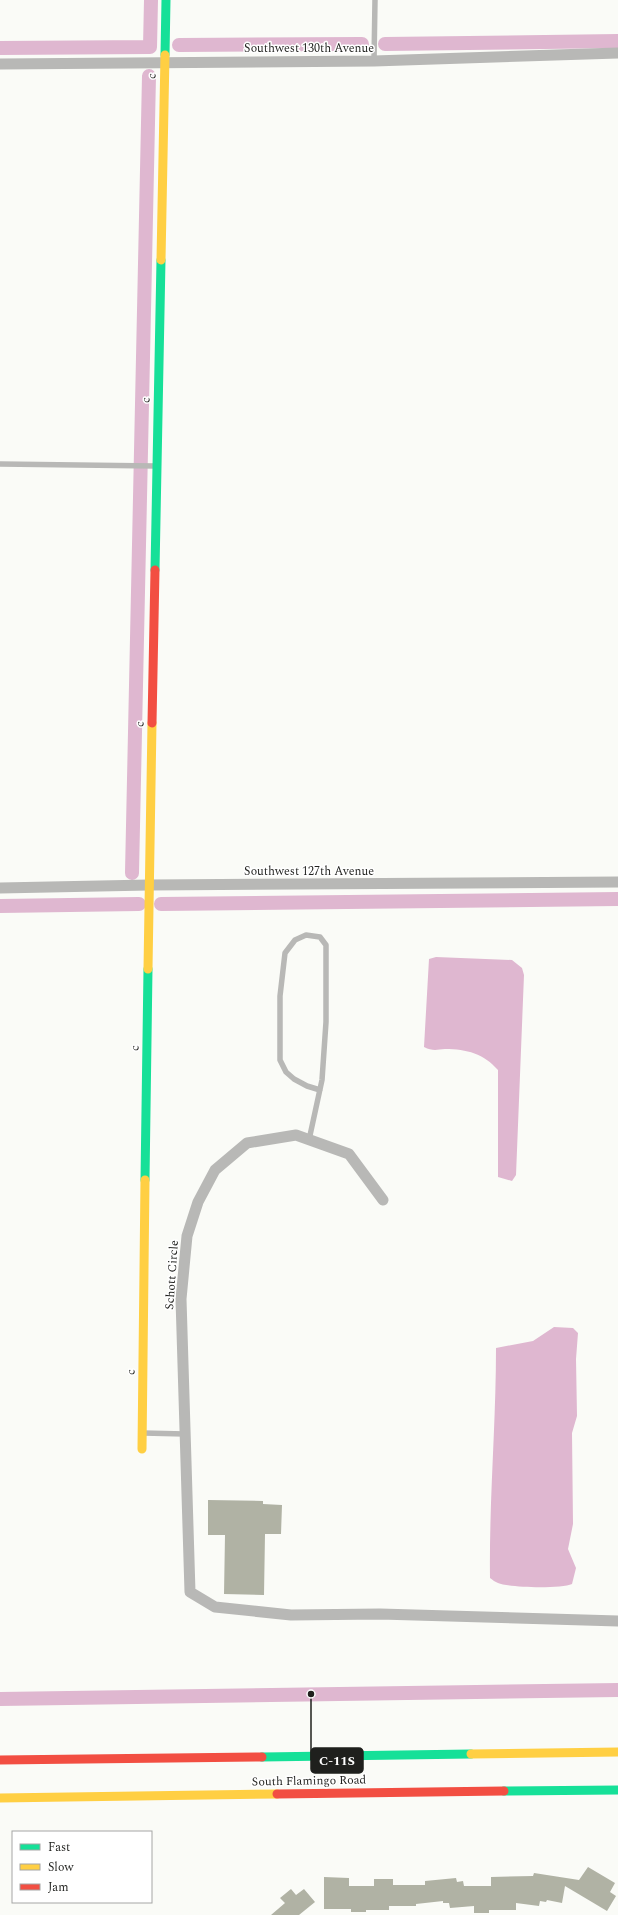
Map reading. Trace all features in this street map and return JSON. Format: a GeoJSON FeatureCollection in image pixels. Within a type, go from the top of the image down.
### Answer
{"type":"FeatureCollection","features":[{"type":"Feature","properties":{"kind":"main road","name":"c"},"geometry":{"type":"LineString","coordinates":[[142,1449],[154,466],[166,0]]}},
{"type":"Feature","properties":{"kind":"main road","name":"South Flamingo Road"},"geometry":{"type":"LineString","coordinates":[[0,1760],[618,1752]]}},
{"type":"Feature","properties":{"kind":"main road","name":"South Flamingo Road"},"geometry":{"type":"LineString","coordinates":[[0,1798],[618,1790]]}},
{"type":"Feature","properties":{"kind":"street","name":"Southwest 130th Avenue"},"geometry":{"type":"LineString","coordinates":[[0,64],[374,61],[618,53]]}},
{"type":"Feature","properties":{"kind":"street","name":"Southwest 127th Avenue"},"geometry":{"type":"LineString","coordinates":[[0,888],[149,885],[618,882]]}},
{"type":"Feature","properties":{"kind":"street","name":"Schott Circle"},"geometry":{"type":"LineString","coordinates":[[383,1200],[349,1154],[296,1135],[247,1143],[215,1170],[198,1202],[187,1236],[181,1299],[190,1592],[215,1607],[291,1615],[380,1614],[618,1621]]}},
{"type":"Feature","properties":{"kind":"lane"},"geometry":{"type":"LineString","coordinates":[[374,61],[375,0]]}},
{"type":"Feature","properties":{"kind":"lane"},"geometry":{"type":"LineString","coordinates":[[0,464],[154,466]]}},
{"type":"Feature","properties":{"kind":"lane"},"geometry":{"type":"LineString","coordinates":[[309,1140],[320,1090],[322,1080],[326,1022],[326,945],[320,937],[306,935],[295,940],[285,953],[280,996],[280,1060],[286,1072],[294,1079],[307,1086],[320,1090]]}},
{"type":"Feature","properties":{"kind":"lane"},"geometry":{"type":"LineString","coordinates":[[142,1433],[185,1434]]}},
{"type":"Feature","properties":{"kind":"shaded area"},"geometry":{"type":"Polygon","coordinates":[[[436,957],[512,960],[522,968],[524,975],[516,1175],[512,1181],[498,1177],[498,1070],[481,1056],[468,1051],[445,1049],[434,1050],[424,1047],[429,959],[436,957]]]}},
{"type":"Feature","properties":{"kind":"shaded area"},"geometry":{"type":"Polygon","coordinates":[[[554,1327],[573,1328],[578,1333],[576,1359],[577,1416],[572,1433],[573,1524],[568,1549],[576,1568],[572,1584],[566,1586],[535,1587],[504,1585],[497,1583],[490,1578],[496,1348],[533,1341],[554,1327]]]}},
{"type":"Feature","properties":{"kind":"building"},"geometry":{"type":"Polygon","coordinates":[[[208,1500],[263,1501],[263,1504],[282,1505],[281,1534],[265,1534],[264,1595],[224,1594],[225,1535],[208,1535],[208,1500]]]}},
{"type":"Feature","properties":{"kind":"building"},"geometry":{"type":"Polygon","coordinates":[[[588,1867],[615,1883],[610,1892],[616,1896],[607,1911],[565,1886],[562,1903],[547,1900],[546,1902],[540,1901],[539,1906],[516,1903],[516,1910],[489,1910],[489,1913],[474,1913],[474,1906],[450,1908],[449,1903],[443,1903],[443,1901],[416,1904],[416,1906],[389,1906],[389,1910],[366,1910],[366,1912],[351,1912],[351,1909],[324,1909],[324,1877],[349,1878],[349,1886],[374,1886],[374,1879],[393,1879],[393,1885],[425,1885],[425,1881],[456,1878],[457,1882],[463,1881],[464,1886],[491,1886],[491,1877],[533,1876],[534,1873],[579,1880],[588,1867]]]}},
{"type":"Feature","properties":{"kind":"building"},"geometry":{"type":"Polygon","coordinates":[[[291,1889],[296,1895],[304,1889],[315,1902],[299,1915],[271,1915],[285,1903],[280,1898],[291,1889]]]}},
{"type":"Feature","properties":{"kind":"waterway"},"geometry":{"type":"LineString","coordinates":[[0,48],[150,47],[151,0]]}},
{"type":"Feature","properties":{"kind":"waterway"},"geometry":{"type":"LineString","coordinates":[[385,44],[618,41]]}},
{"type":"Feature","properties":{"kind":"waterway"},"geometry":{"type":"LineString","coordinates":[[179,45],[362,44]]}},
{"type":"Feature","properties":{"kind":"waterway"},"geometry":{"type":"LineString","coordinates":[[132,873],[149,76]]}},
{"type":"Feature","properties":{"kind":"waterway"},"geometry":{"type":"LineString","coordinates":[[161,904],[618,899]]}},
{"type":"Feature","properties":{"kind":"waterway"},"geometry":{"type":"LineString","coordinates":[[0,906],[139,904]]}},
{"type":"Feature","properties":{"kind":"waterway"},"geometry":{"type":"LineString","coordinates":[[0,1699],[618,1690]]}},
{"type":"Feature","properties":{"kind":"traffic: fast"},"geometry":{"type":"LineString","coordinates":[[165,55],[166,0]]}},
{"type":"Feature","properties":{"kind":"traffic: fast"},"geometry":{"type":"LineString","coordinates":[[155,570],[161,260]]}},
{"type":"Feature","properties":{"kind":"traffic: fast"},"geometry":{"type":"LineString","coordinates":[[145,1180],[148,969]]}},
{"type":"Feature","properties":{"kind":"traffic: fast"},"geometry":{"type":"LineString","coordinates":[[262,1757],[471,1754]]}},
{"type":"Feature","properties":{"kind":"traffic: fast"},"geometry":{"type":"LineString","coordinates":[[504,1791],[618,1790]]}},
{"type":"Feature","properties":{"kind":"traffic: slow"},"geometry":{"type":"LineString","coordinates":[[161,260],[165,55]]}},
{"type":"Feature","properties":{"kind":"traffic: slow"},"geometry":{"type":"LineString","coordinates":[[148,969],[152,723]]}},
{"type":"Feature","properties":{"kind":"traffic: slow"},"geometry":{"type":"LineString","coordinates":[[142,1449],[145,1180]]}},
{"type":"Feature","properties":{"kind":"traffic: slow"},"geometry":{"type":"LineString","coordinates":[[471,1754],[618,1752]]}},
{"type":"Feature","properties":{"kind":"traffic: slow"},"geometry":{"type":"LineString","coordinates":[[0,1798],[277,1794]]}},
{"type":"Feature","properties":{"kind":"traffic: jam"},"geometry":{"type":"LineString","coordinates":[[152,723],[155,570]]}},
{"type":"Feature","properties":{"kind":"traffic: jam"},"geometry":{"type":"LineString","coordinates":[[0,1760],[262,1757]]}},
{"type":"Feature","properties":{"kind":"traffic: jam"},"geometry":{"type":"LineString","coordinates":[[277,1794],[504,1791]]}},
{"type":"Feature","properties":{"kind":"place","name":"C-11S"},"geometry":{"type":"Point","coordinates":[311,1694]}}]}
